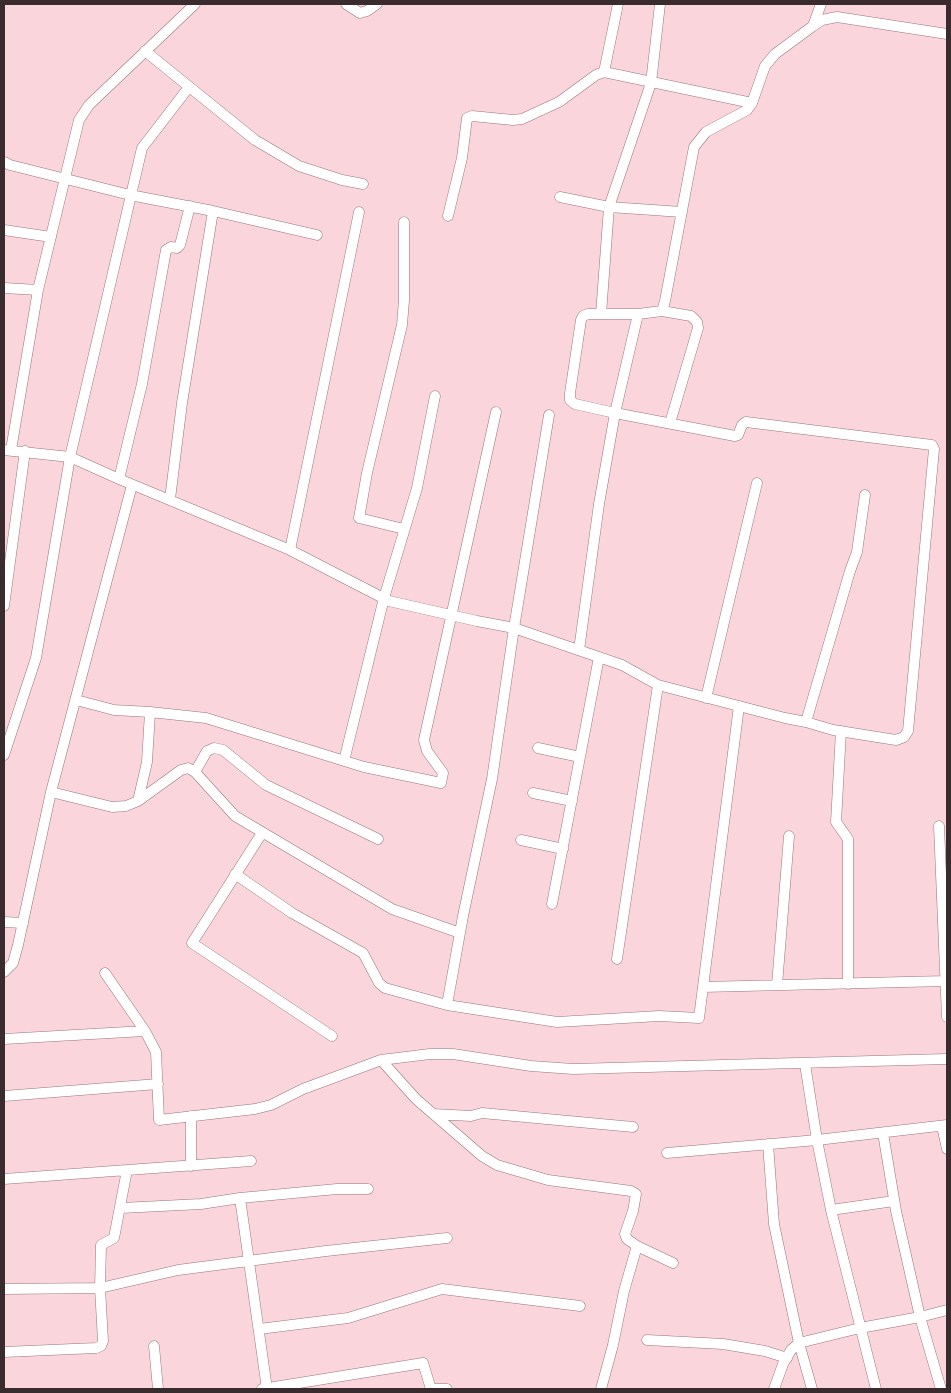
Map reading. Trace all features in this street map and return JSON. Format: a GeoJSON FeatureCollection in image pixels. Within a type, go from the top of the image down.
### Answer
{"type":"FeatureCollection","features":[{"type":"Feature","properties":{"kind":"street"},"geometry":{"type":"LineString","coordinates":[[194,4],[89,105],[80,120],[38,290],[7,450],[70,457],[132,485],[170,499],[290,550],[389,601],[451,616],[514,628],[622,665],[658,686],[833,730],[896,740],[904,738],[908,731],[934,449],[932,445],[746,422],[742,425],[738,435],[735,436],[616,413],[575,404],[570,400],[570,393],[583,316],[588,314],[638,314],[662,311],[691,316],[697,322],[698,328],[670,423]]}},
{"type":"Feature","properties":{"kind":"street"},"geometry":{"type":"LineString","coordinates":[[346,4],[360,13],[367,11],[377,4]]}},
{"type":"Feature","properties":{"kind":"street"},"geometry":{"type":"LineString","coordinates":[[604,72],[618,4]]}},
{"type":"Feature","properties":{"kind":"street"},"geometry":{"type":"LineString","coordinates":[[601,314],[609,207],[651,83],[660,5],[649,4]]}},
{"type":"Feature","properties":{"kind":"street"},"geometry":{"type":"LineString","coordinates":[[812,26],[821,4]]}},
{"type":"Feature","properties":{"kind":"street"},"geometry":{"type":"LineString","coordinates":[[662,311],[694,147],[706,132],[747,110],[752,103],[765,66],[775,54],[812,26],[822,20],[836,17],[947,34]]}},
{"type":"Feature","properties":{"kind":"street"},"geometry":{"type":"LineString","coordinates":[[146,50],[254,140],[299,166],[342,180],[363,184]]}},
{"type":"Feature","properties":{"kind":"street"},"geometry":{"type":"LineString","coordinates":[[448,216],[462,158],[467,118],[472,116],[513,120],[522,119],[559,102],[596,75],[604,72],[752,103]]}},
{"type":"Feature","properties":{"kind":"street"},"geometry":{"type":"LineString","coordinates":[[4,756],[36,658],[70,457],[142,148],[189,86]]}},
{"type":"Feature","properties":{"kind":"street"},"geometry":{"type":"LineString","coordinates":[[4,162],[130,195],[190,206],[317,235]]}},
{"type":"Feature","properties":{"kind":"street"},"geometry":{"type":"LineString","coordinates":[[560,197],[609,207],[682,212]]}},
{"type":"Feature","properties":{"kind":"street"},"geometry":{"type":"LineString","coordinates":[[119,479],[142,384],[166,250],[171,247],[177,248],[180,245],[190,206]]}},
{"type":"Feature","properties":{"kind":"street"},"geometry":{"type":"LineString","coordinates":[[170,499],[182,403],[212,211]]}},
{"type":"Feature","properties":{"kind":"street"},"geometry":{"type":"LineString","coordinates":[[290,550],[359,212]]}},
{"type":"Feature","properties":{"kind":"street"},"geometry":{"type":"LineString","coordinates":[[404,222],[404,300],[402,325],[367,473],[359,518],[404,529]]}},
{"type":"Feature","properties":{"kind":"street"},"geometry":{"type":"LineString","coordinates":[[4,230],[51,237]]}},
{"type":"Feature","properties":{"kind":"street"},"geometry":{"type":"LineString","coordinates":[[4,288],[38,290]]}},
{"type":"Feature","properties":{"kind":"street"},"geometry":{"type":"LineString","coordinates":[[579,650],[599,504],[616,413],[638,314]]}},
{"type":"Feature","properties":{"kind":"street"},"geometry":{"type":"LineString","coordinates":[[344,761],[384,598],[416,488],[435,396]]}},
{"type":"Feature","properties":{"kind":"street"},"geometry":{"type":"LineString","coordinates":[[76,700],[114,710],[206,718],[364,767],[440,783],[443,773],[427,751],[424,740],[496,412]]}},
{"type":"Feature","properties":{"kind":"street"},"geometry":{"type":"LineString","coordinates":[[447,1005],[492,779],[514,628],[549,416]]}},
{"type":"Feature","properties":{"kind":"street"},"geometry":{"type":"LineString","coordinates":[[4,606],[25,452]]}},
{"type":"Feature","properties":{"kind":"street"},"geometry":{"type":"LineString","coordinates":[[706,698],[757,482]]}},
{"type":"Feature","properties":{"kind":"street"},"geometry":{"type":"LineString","coordinates":[[4,972],[12,963],[23,923],[51,792],[132,485]]}},
{"type":"Feature","properties":{"kind":"street"},"geometry":{"type":"LineString","coordinates":[[806,722],[850,571],[858,552],[866,494]]}},
{"type":"Feature","properties":{"kind":"street"},"geometry":{"type":"LineString","coordinates":[[552,904],[599,657]]}},
{"type":"Feature","properties":{"kind":"street"},"geometry":{"type":"LineString","coordinates":[[617,959],[658,686]]}},
{"type":"Feature","properties":{"kind":"street"},"geometry":{"type":"LineString","coordinates":[[235,874],[292,913],[363,953],[379,983],[385,988],[447,1005],[557,1022],[659,1016],[699,1018],[739,706]]}},
{"type":"Feature","properties":{"kind":"street"},"geometry":{"type":"LineString","coordinates":[[138,801],[147,762],[150,712]]}},
{"type":"Feature","properties":{"kind":"street"},"geometry":{"type":"LineString","coordinates":[[841,731],[836,822],[848,839],[848,984]]}},
{"type":"Feature","properties":{"kind":"street"},"geometry":{"type":"LineString","coordinates":[[195,772],[207,751],[214,748],[223,750],[266,785],[378,839]]}},
{"type":"Feature","properties":{"kind":"street"},"geometry":{"type":"LineString","coordinates":[[538,748],[580,757]]}},
{"type":"Feature","properties":{"kind":"street"},"geometry":{"type":"LineString","coordinates":[[51,792],[112,807],[126,806],[138,801],[180,770],[188,768],[195,772],[235,816],[262,833],[392,909],[460,933]]}},
{"type":"Feature","properties":{"kind":"street"},"geometry":{"type":"LineString","coordinates":[[533,793],[572,801]]}},
{"type":"Feature","properties":{"kind":"street"},"geometry":{"type":"LineString","coordinates":[[939,826],[945,898],[947,1013]]}},
{"type":"Feature","properties":{"kind":"street"},"geometry":{"type":"LineString","coordinates":[[262,833],[192,943],[332,1036]]}},
{"type":"Feature","properties":{"kind":"street"},"geometry":{"type":"LineString","coordinates":[[777,985],[789,836]]}},
{"type":"Feature","properties":{"kind":"street"},"geometry":{"type":"LineString","coordinates":[[521,840],[563,849]]}},
{"type":"Feature","properties":{"kind":"street"},"geometry":{"type":"LineString","coordinates":[[4,922],[23,923]]}},
{"type":"Feature","properties":{"kind":"street"},"geometry":{"type":"LineString","coordinates":[[105,973],[145,1031],[156,1052],[159,1120],[271,1106],[303,1089],[381,1060],[430,1054],[453,1054],[573,1069],[947,1059]]}},
{"type":"Feature","properties":{"kind":"street"},"geometry":{"type":"LineString","coordinates":[[703,987],[946,982]]}},
{"type":"Feature","properties":{"kind":"street"},"geometry":{"type":"LineString","coordinates":[[4,1039],[145,1031]]}},
{"type":"Feature","properties":{"kind":"street"},"geometry":{"type":"LineString","coordinates":[[381,1060],[402,1086],[432,1114],[482,1156],[497,1165],[548,1180],[631,1191],[636,1194],[636,1202],[624,1234],[627,1239],[637,1246],[673,1263]]}},
{"type":"Feature","properties":{"kind":"street"},"geometry":{"type":"LineString","coordinates":[[805,1064],[817,1140],[831,1210],[876,1389]]}},
{"type":"Feature","properties":{"kind":"street"},"geometry":{"type":"LineString","coordinates":[[4,1096],[158,1084]]}},
{"type":"Feature","properties":{"kind":"street"},"geometry":{"type":"LineString","coordinates":[[432,1114],[471,1116],[482,1113],[633,1127]]}},
{"type":"Feature","properties":{"kind":"street"},"geometry":{"type":"LineString","coordinates":[[191,1116],[191,1166]]}},
{"type":"Feature","properties":{"kind":"street"},"geometry":{"type":"LineString","coordinates":[[667,1153],[817,1140],[945,1126],[947,1149]]}},
{"type":"Feature","properties":{"kind":"street"},"geometry":{"type":"LineString","coordinates":[[883,1133],[894,1201],[920,1317],[941,1389]]}},
{"type":"Feature","properties":{"kind":"street"},"geometry":{"type":"LineString","coordinates":[[768,1144],[774,1224],[799,1343],[812,1389]]}},
{"type":"Feature","properties":{"kind":"street"},"geometry":{"type":"LineString","coordinates":[[4,1179],[251,1161]]}},
{"type":"Feature","properties":{"kind":"street"},"geometry":{"type":"LineString","coordinates":[[4,1352],[96,1348],[101,1346],[103,1341],[100,1288],[101,1245],[114,1238],[127,1170]]}},
{"type":"Feature","properties":{"kind":"street"},"geometry":{"type":"LineString","coordinates":[[121,1208],[201,1204],[240,1198],[337,1189],[368,1189]]}},
{"type":"Feature","properties":{"kind":"street"},"geometry":{"type":"LineString","coordinates":[[240,1198],[259,1330],[265,1389],[423,1363],[431,1389],[447,1389]]}},
{"type":"Feature","properties":{"kind":"street"},"geometry":{"type":"LineString","coordinates":[[831,1210],[894,1201]]}},
{"type":"Feature","properties":{"kind":"street"},"geometry":{"type":"LineString","coordinates":[[4,1289],[100,1288],[178,1270],[447,1238]]}},
{"type":"Feature","properties":{"kind":"street"},"geometry":{"type":"LineString","coordinates":[[601,1389],[613,1345],[624,1291],[637,1246]]}},
{"type":"Feature","properties":{"kind":"street"},"geometry":{"type":"LineString","coordinates":[[259,1330],[348,1318],[442,1289],[580,1306]]}},
{"type":"Feature","properties":{"kind":"street"},"geometry":{"type":"LineString","coordinates":[[774,1389],[786,1358],[799,1343],[947,1310]]}},
{"type":"Feature","properties":{"kind":"street"},"geometry":{"type":"LineString","coordinates":[[648,1340],[723,1344],[765,1351],[786,1358]]}},
{"type":"Feature","properties":{"kind":"street"},"geometry":{"type":"LineString","coordinates":[[154,1346],[158,1389]]}}]}
